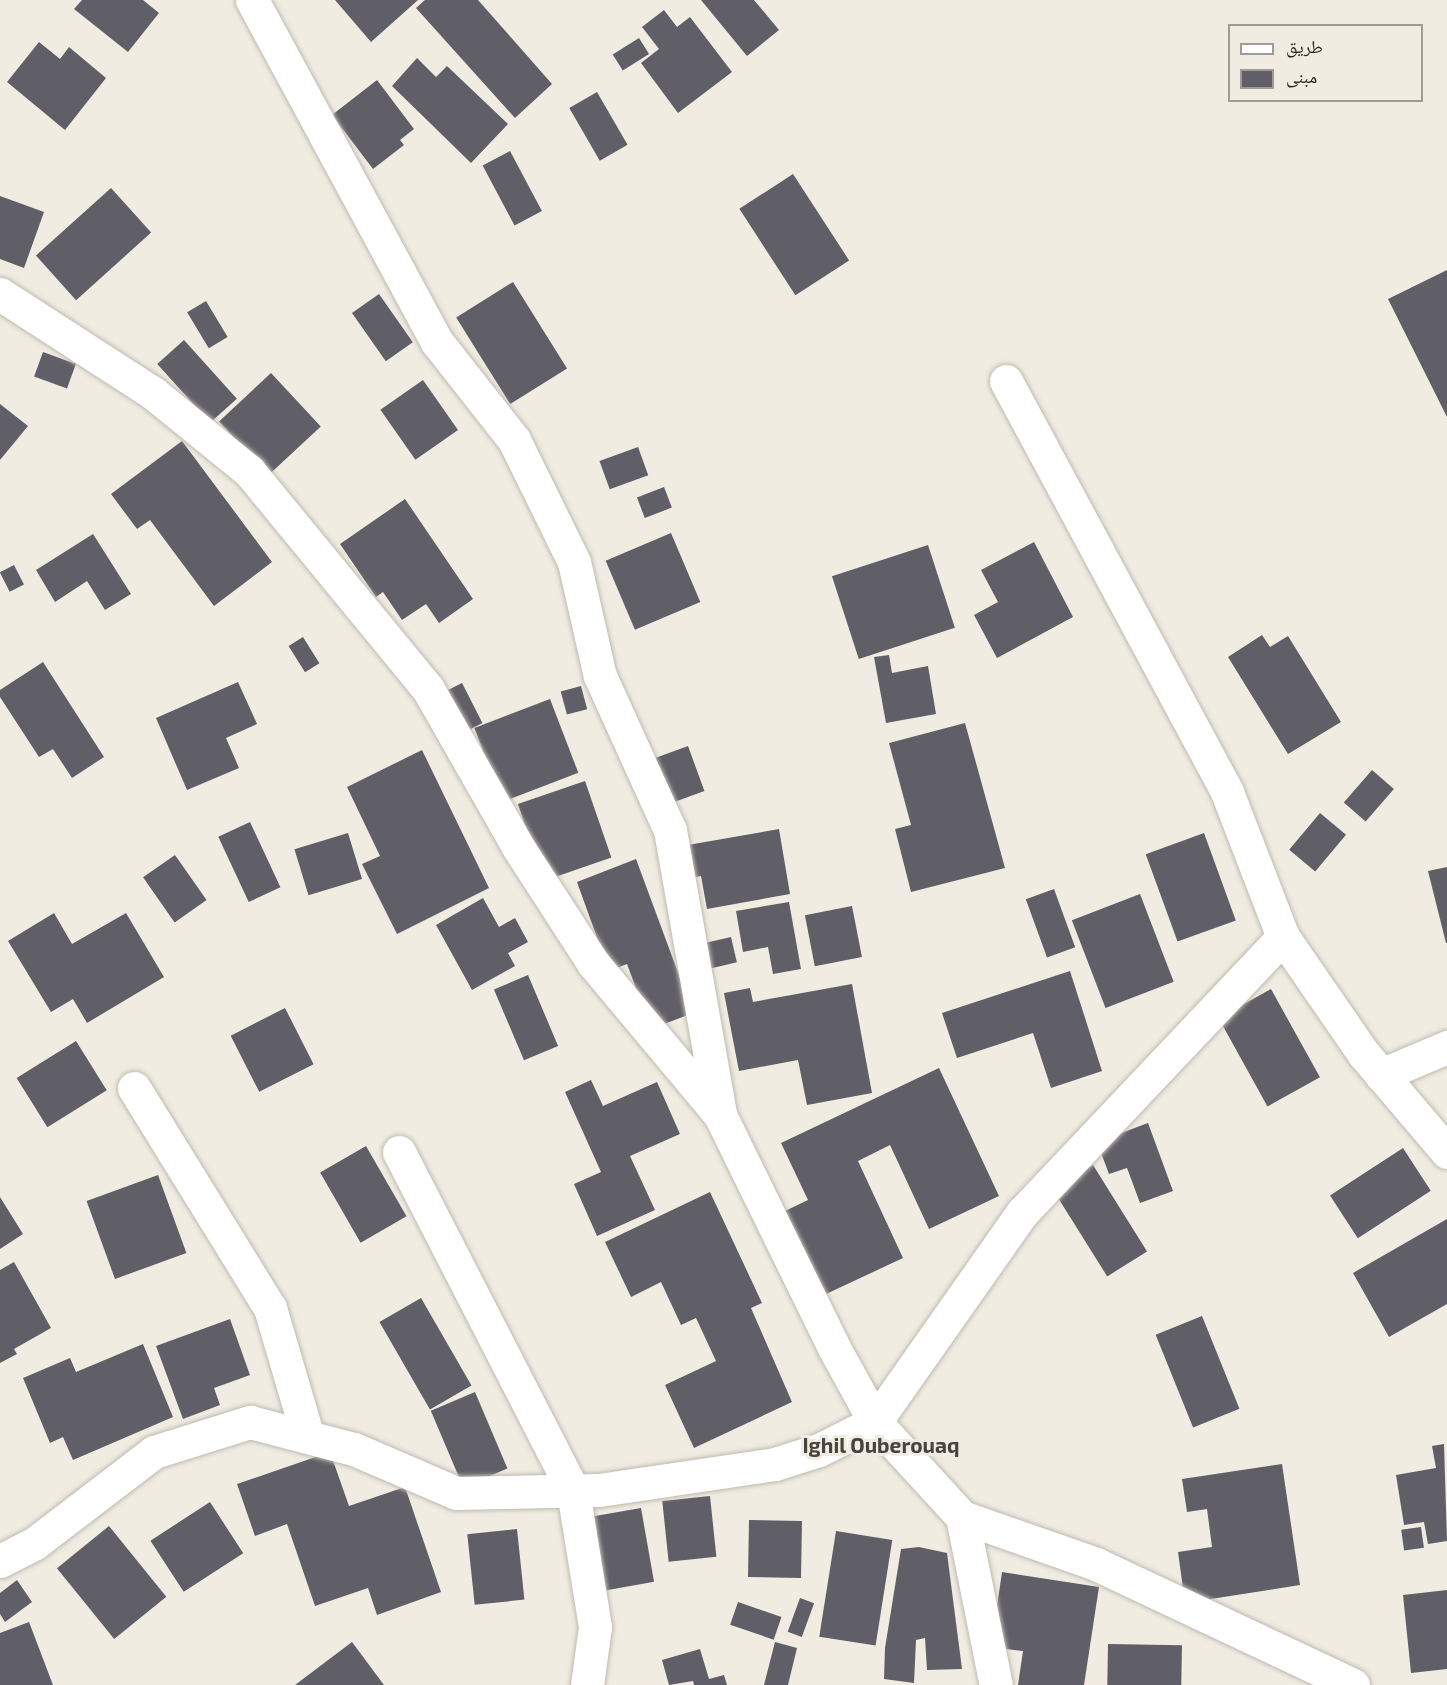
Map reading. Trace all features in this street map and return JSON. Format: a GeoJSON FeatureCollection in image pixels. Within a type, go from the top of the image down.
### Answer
{"type":"FeatureCollection","features":[{"type":"Feature","properties":{"kind":"street"},"geometry":{"type":"LineString","coordinates":[[252,0],[437,342],[514,440],[574,562],[600,676],[670,830],[720,1116]]}},
{"type":"Feature","properties":{"kind":"street"},"geometry":{"type":"LineString","coordinates":[[0,294],[153,393],[249,471],[428,689],[518,847],[593,963],[720,1116],[832,1346],[874,1422],[962,1517],[1096,1564],[1353,1685]]}},
{"type":"Feature","properties":{"kind":"street"},"geometry":{"type":"LineString","coordinates":[[1006,381],[1227,792],[1283,937],[1381,1075],[1447,1152]]}},
{"type":"Feature","properties":{"kind":"street"},"geometry":{"type":"LineString","coordinates":[[0,1561],[35,1543],[154,1452],[250,1422],[354,1449],[456,1493],[573,1491],[775,1464],[819,1450],[874,1422],[1022,1213],[1283,937]]}},
{"type":"Feature","properties":{"kind":"street"},"geometry":{"type":"LineString","coordinates":[[1381,1075],[1447,1047]]}},
{"type":"Feature","properties":{"kind":"street"},"geometry":{"type":"LineString","coordinates":[[134,1088],[270,1308],[308,1437]]}},
{"type":"Feature","properties":{"kind":"street"},"geometry":{"type":"LineString","coordinates":[[399,1152],[573,1491],[595,1628],[587,1685]]}},
{"type":"Feature","properties":{"kind":"street"},"geometry":{"type":"LineString","coordinates":[[962,1517],[996,1685]]}},
{"type":"Feature","properties":{"kind":"building"},"geometry":{"type":"Polygon","coordinates":[[[82,0],[143,0],[159,13],[128,52],[74,9],[82,0]]]}},
{"type":"Feature","properties":{"kind":"building"},"geometry":{"type":"Polygon","coordinates":[[[335,0],[418,0],[371,42],[335,0]]]}},
{"type":"Feature","properties":{"kind":"building"},"geometry":{"type":"Polygon","coordinates":[[[425,0],[478,0],[552,84],[515,118],[416,8],[425,0]]]}},
{"type":"Feature","properties":{"kind":"building"},"geometry":{"type":"Polygon","coordinates":[[[701,0],[754,0],[779,30],[747,56],[701,0]]]}},
{"type":"Feature","properties":{"kind":"building"},"geometry":{"type":"Polygon","coordinates":[[[664,10],[677,27],[690,17],[732,72],[678,113],[641,63],[659,49],[642,27],[664,10]]]}},
{"type":"Feature","properties":{"kind":"building"},"geometry":{"type":"Polygon","coordinates":[[[639,38],[649,54],[623,71],[613,54],[639,38]]]}},
{"type":"Feature","properties":{"kind":"building"},"geometry":{"type":"Polygon","coordinates":[[[39,42],[60,59],[69,47],[106,78],[65,130],[7,82],[39,42]]]}},
{"type":"Feature","properties":{"kind":"building"},"geometry":{"type":"Polygon","coordinates":[[[417,58],[436,77],[447,66],[508,124],[471,163],[392,86],[417,58]]]}},
{"type":"Feature","properties":{"kind":"building"},"geometry":{"type":"Polygon","coordinates":[[[377,80],[414,129],[400,140],[404,145],[373,169],[332,115],[377,80]]]}},
{"type":"Feature","properties":{"kind":"building"},"geometry":{"type":"Polygon","coordinates":[[[597,92],[628,145],[600,161],[569,108],[597,92]]]}},
{"type":"Feature","properties":{"kind":"building"},"geometry":{"type":"Polygon","coordinates":[[[510,151],[542,211],[515,226],[483,166],[510,151]]]}},
{"type":"Feature","properties":{"kind":"building"},"geometry":{"type":"Polygon","coordinates":[[[793,174],[849,260],[795,295],[739,209],[793,174]]]}},
{"type":"Feature","properties":{"kind":"building"},"geometry":{"type":"Polygon","coordinates":[[[111,188],[151,233],[76,300],[36,256],[111,188]]]}},
{"type":"Feature","properties":{"kind":"building"},"geometry":{"type":"Polygon","coordinates":[[[0,196],[44,212],[24,268],[0,259],[0,196]]]}},
{"type":"Feature","properties":{"kind":"building"},"geometry":{"type":"Polygon","coordinates":[[[1447,270],[1447,417],[1388,299],[1447,270]]]}},
{"type":"Feature","properties":{"kind":"building"},"geometry":{"type":"Polygon","coordinates":[[[513,282],[567,369],[510,404],[456,318],[513,282]]]}},
{"type":"Feature","properties":{"kind":"building"},"geometry":{"type":"Polygon","coordinates":[[[379,294],[413,342],[386,361],[352,313],[379,294]]]}},
{"type":"Feature","properties":{"kind":"building"},"geometry":{"type":"Polygon","coordinates":[[[206,301],[228,337],[209,348],[187,312],[206,301]]]}},
{"type":"Feature","properties":{"kind":"building"},"geometry":{"type":"Polygon","coordinates":[[[184,340],[237,399],[210,423],[157,364],[184,340]]]}},
{"type":"Feature","properties":{"kind":"building"},"geometry":{"type":"Polygon","coordinates":[[[43,352],[76,364],[67,388],[34,376],[43,352]]]}},
{"type":"Feature","properties":{"kind":"building"},"geometry":{"type":"Polygon","coordinates":[[[271,373],[321,426],[269,475],[219,421],[271,373]]]}},
{"type":"Feature","properties":{"kind":"building"},"geometry":{"type":"Polygon","coordinates":[[[423,380],[458,430],[415,460],[380,410],[423,380]]]}},
{"type":"Feature","properties":{"kind":"building"},"geometry":{"type":"Polygon","coordinates":[[[0,404],[28,426],[0,460],[0,404]]]}},
{"type":"Feature","properties":{"kind":"building"},"geometry":{"type":"Polygon","coordinates":[[[182,441],[272,562],[214,606],[150,520],[137,529],[111,494],[182,441]]]}},
{"type":"Feature","properties":{"kind":"building"},"geometry":{"type":"Polygon","coordinates":[[[638,447],[648,475],[610,489],[599,461],[638,447]]]}},
{"type":"Feature","properties":{"kind":"building"},"geometry":{"type":"Polygon","coordinates":[[[664,487],[672,508],[645,518],[637,497],[664,487]]]}},
{"type":"Feature","properties":{"kind":"building"},"geometry":{"type":"Polygon","coordinates":[[[405,499],[473,599],[439,623],[426,604],[402,620],[383,592],[376,597],[340,544],[405,499]]]}},
{"type":"Feature","properties":{"kind":"building"},"geometry":{"type":"Polygon","coordinates":[[[671,533],[700,602],[635,630],[606,561],[671,533]]]}},
{"type":"Feature","properties":{"kind":"building"},"geometry":{"type":"Polygon","coordinates":[[[93,534],[131,594],[105,610],[87,581],[55,602],[36,570],[93,534]]]}},
{"type":"Feature","properties":{"kind":"building"},"geometry":{"type":"Polygon","coordinates":[[[1034,542],[1073,617],[997,658],[974,615],[998,602],[981,570],[1034,542]]]}},
{"type":"Feature","properties":{"kind":"building"},"geometry":{"type":"Polygon","coordinates":[[[928,545],[955,628],[859,659],[832,576],[928,545]]]}},
{"type":"Feature","properties":{"kind":"building"},"geometry":{"type":"Polygon","coordinates":[[[14,565],[24,585],[10,592],[0,572],[14,565]]]}},
{"type":"Feature","properties":{"kind":"building"},"geometry":{"type":"Polygon","coordinates":[[[1262,635],[1270,647],[1288,636],[1341,722],[1288,754],[1228,657],[1262,635]]]}},
{"type":"Feature","properties":{"kind":"building"},"geometry":{"type":"Polygon","coordinates":[[[303,637],[319,663],[305,672],[289,646],[303,637]]]}},
{"type":"Feature","properties":{"kind":"building"},"geometry":{"type":"Polygon","coordinates":[[[889,655],[892,673],[928,666],[936,714],[886,723],[874,657],[889,655]]]}},
{"type":"Feature","properties":{"kind":"building"},"geometry":{"type":"Polygon","coordinates":[[[43,662],[104,757],[72,778],[53,749],[39,757],[0,697],[0,690],[43,662]]]}},
{"type":"Feature","properties":{"kind":"building"},"geometry":{"type":"Polygon","coordinates":[[[238,682],[257,724],[226,738],[239,768],[187,790],[156,718],[238,682]]]}},
{"type":"Feature","properties":{"kind":"building"},"geometry":{"type":"Polygon","coordinates":[[[462,683],[482,723],[464,733],[443,693],[462,683]]]}},
{"type":"Feature","properties":{"kind":"building"},"geometry":{"type":"Polygon","coordinates":[[[581,686],[587,709],[567,715],[561,691],[581,686]]]}},
{"type":"Feature","properties":{"kind":"building"},"geometry":{"type":"Polygon","coordinates":[[[550,699],[578,773],[503,802],[474,728],[550,699]]]}},
{"type":"Feature","properties":{"kind":"building"},"geometry":{"type":"Polygon","coordinates":[[[965,723],[1005,868],[911,892],[895,829],[911,825],[889,743],[965,723]]]}},
{"type":"Feature","properties":{"kind":"building"},"geometry":{"type":"Polygon","coordinates":[[[688,746],[704,791],[672,803],[655,758],[688,746]]]}},
{"type":"Feature","properties":{"kind":"building"},"geometry":{"type":"Polygon","coordinates":[[[422,750],[489,888],[397,934],[362,864],[380,856],[347,787],[422,750]]]}},
{"type":"Feature","properties":{"kind":"building"},"geometry":{"type":"Polygon","coordinates":[[[1372,770],[1394,789],[1366,821],[1344,802],[1372,770]]]}},
{"type":"Feature","properties":{"kind":"building"},"geometry":{"type":"Polygon","coordinates":[[[585,781],[611,858],[544,881],[518,804],[585,781]]]}},
{"type":"Feature","properties":{"kind":"building"},"geometry":{"type":"Polygon","coordinates":[[[1320,813],[1346,835],[1315,872],[1289,850],[1320,813]]]}},
{"type":"Feature","properties":{"kind":"building"},"geometry":{"type":"Polygon","coordinates":[[[250,822],[280,887],[249,902],[218,837],[250,822]]]}},
{"type":"Feature","properties":{"kind":"building"},"geometry":{"type":"Polygon","coordinates":[[[779,829],[790,894],[707,909],[701,876],[687,879],[682,846],[779,829]]]}},
{"type":"Feature","properties":{"kind":"building"},"geometry":{"type":"Polygon","coordinates":[[[348,833],[362,879],[308,895],[294,849],[348,833]]]}},
{"type":"Feature","properties":{"kind":"building"},"geometry":{"type":"Polygon","coordinates":[[[1204,833],[1236,920],[1178,942],[1146,854],[1204,833]]]}},
{"type":"Feature","properties":{"kind":"building"},"geometry":{"type":"Polygon","coordinates":[[[175,855],[207,900],[175,922],[143,877],[175,855]]]}},
{"type":"Feature","properties":{"kind":"building"},"geometry":{"type":"Polygon","coordinates":[[[636,859],[693,1013],[651,1029],[627,964],[609,971],[577,882],[636,859]]]}},
{"type":"Feature","properties":{"kind":"building"},"geometry":{"type":"Polygon","coordinates":[[[1447,867],[1447,943],[1446,943],[1428,871],[1447,867]]]}},
{"type":"Feature","properties":{"kind":"building"},"geometry":{"type":"Polygon","coordinates":[[[1054,889],[1075,947],[1047,958],[1026,899],[1054,889]]]}},
{"type":"Feature","properties":{"kind":"building"},"geometry":{"type":"Polygon","coordinates":[[[1140,894],[1174,982],[1106,1008],[1072,920],[1140,894]]]}},
{"type":"Feature","properties":{"kind":"building"},"geometry":{"type":"Polygon","coordinates":[[[483,898],[499,927],[515,918],[528,942],[508,953],[515,966],[472,990],[436,925],[483,898]]]}},
{"type":"Feature","properties":{"kind":"building"},"geometry":{"type":"Polygon","coordinates":[[[789,902],[801,969],[773,974],[768,947],[743,952],[736,911],[789,902]]]}},
{"type":"Feature","properties":{"kind":"building"},"geometry":{"type":"Polygon","coordinates":[[[852,906],[862,957],[815,966],[805,915],[852,906]]]}},
{"type":"Feature","properties":{"kind":"building"},"geometry":{"type":"Polygon","coordinates":[[[54,913],[72,944],[126,913],[164,977],[87,1023],[73,999],[51,1012],[8,941],[54,913]]]}},
{"type":"Feature","properties":{"kind":"building"},"geometry":{"type":"Polygon","coordinates":[[[731,937],[737,962],[710,969],[704,943],[731,937]]]}},
{"type":"Feature","properties":{"kind":"building"},"geometry":{"type":"Polygon","coordinates":[[[1070,971],[1102,1071],[1051,1088],[1033,1033],[957,1058],[942,1013],[1070,971]]]}},
{"type":"Feature","properties":{"kind":"building"},"geometry":{"type":"Polygon","coordinates":[[[528,975],[558,1046],[524,1060],[494,989],[528,975]]]}},
{"type":"Feature","properties":{"kind":"building"},"geometry":{"type":"Polygon","coordinates":[[[852,984],[872,1093],[807,1105],[798,1060],[739,1071],[724,993],[750,988],[753,1002],[852,984]]]}},
{"type":"Feature","properties":{"kind":"building"},"geometry":{"type":"Polygon","coordinates":[[[1271,989],[1320,1077],[1267,1106],[1219,1018],[1271,989]]]}},
{"type":"Feature","properties":{"kind":"building"},"geometry":{"type":"Polygon","coordinates":[[[285,1008],[314,1064],[259,1092],[231,1036],[285,1008]]]}},
{"type":"Feature","properties":{"kind":"building"},"geometry":{"type":"Polygon","coordinates":[[[76,1041],[107,1090],[47,1127],[17,1078],[76,1041]]]}},
{"type":"Feature","properties":{"kind":"building"},"geometry":{"type":"Polygon","coordinates":[[[939,1068],[999,1196],[929,1229],[890,1145],[858,1161],[903,1258],[824,1295],[785,1211],[808,1200],[781,1143],[939,1068]]]}},
{"type":"Feature","properties":{"kind":"building"},"geometry":{"type":"Polygon","coordinates":[[[591,1080],[603,1106],[657,1082],[680,1134],[630,1156],[655,1210],[597,1236],[574,1184],[601,1172],[565,1092],[591,1080]]]}},
{"type":"Feature","properties":{"kind":"building"},"geometry":{"type":"Polygon","coordinates":[[[1148,1123],[1173,1191],[1140,1203],[1127,1168],[1109,1174],[1097,1142],[1148,1123]]]}},
{"type":"Feature","properties":{"kind":"building"},"geometry":{"type":"Polygon","coordinates":[[[366,1146],[406,1216],[361,1243],[320,1172],[366,1146]]]}},
{"type":"Feature","properties":{"kind":"building"},"geometry":{"type":"Polygon","coordinates":[[[1403,1148],[1431,1191],[1358,1238],[1330,1195],[1403,1148]]]}},
{"type":"Feature","properties":{"kind":"building"},"geometry":{"type":"Polygon","coordinates":[[[1093,1165],[1147,1252],[1107,1276],[1053,1190],[1093,1165]]]}},
{"type":"Feature","properties":{"kind":"building"},"geometry":{"type":"Polygon","coordinates":[[[158,1175],[186,1253],[115,1279],[87,1201],[158,1175]]]}},
{"type":"Feature","properties":{"kind":"building"},"geometry":{"type":"Polygon","coordinates":[[[710,1192],[762,1303],[751,1308],[792,1402],[694,1448],[665,1385],[716,1361],[696,1318],[681,1325],[661,1282],[631,1297],[605,1242],[710,1192]]]}},
{"type":"Feature","properties":{"kind":"building"},"geometry":{"type":"Polygon","coordinates":[[[0,1197],[23,1234],[0,1249],[0,1197]]]}},
{"type":"Feature","properties":{"kind":"building"},"geometry":{"type":"Polygon","coordinates":[[[1447,1219],[1447,1304],[1389,1337],[1353,1273],[1447,1219]]]}},
{"type":"Feature","properties":{"kind":"building"},"geometry":{"type":"Polygon","coordinates":[[[14,1262],[51,1328],[14,1349],[17,1354],[0,1363],[0,1270],[14,1262]]]}},
{"type":"Feature","properties":{"kind":"building"},"geometry":{"type":"Polygon","coordinates":[[[421,1298],[472,1385],[430,1409],[379,1322],[421,1298]]]}},
{"type":"Feature","properties":{"kind":"building"},"geometry":{"type":"Polygon","coordinates":[[[1202,1316],[1239,1409],[1193,1427],[1156,1335],[1202,1316]]]}},
{"type":"Feature","properties":{"kind":"building"},"geometry":{"type":"Polygon","coordinates":[[[230,1319],[250,1375],[214,1388],[220,1405],[183,1419],[156,1346],[230,1319]]]}},
{"type":"Feature","properties":{"kind":"building"},"geometry":{"type":"Polygon","coordinates":[[[143,1344],[173,1417],[73,1460],[63,1437],[50,1443],[23,1378],[70,1358],[76,1372],[143,1344]]]}},
{"type":"Feature","properties":{"kind":"building"},"geometry":{"type":"Polygon","coordinates":[[[475,1392],[507,1468],[463,1487],[431,1411],[475,1392]]]}},
{"type":"Feature","properties":{"kind":"building"},"geometry":{"type":"Polygon","coordinates":[[[1444,1444],[1447,1541],[1428,1544],[1424,1522],[1404,1525],[1396,1475],[1436,1468],[1432,1446],[1444,1444]]]}},
{"type":"Feature","properties":{"kind":"building"},"geometry":{"type":"Polygon","coordinates":[[[330,1452],[349,1506],[405,1487],[441,1592],[377,1615],[368,1588],[315,1606],[287,1524],[255,1536],[237,1484],[330,1452]]]}},
{"type":"Feature","properties":{"kind":"building"},"geometry":{"type":"Polygon","coordinates":[[[1282,1464],[1300,1585],[1185,1603],[1178,1552],[1212,1547],[1207,1509],[1187,1512],[1182,1479],[1282,1464]]]}},
{"type":"Feature","properties":{"kind":"building"},"geometry":{"type":"Polygon","coordinates":[[[710,1496],[716,1557],[669,1562],[662,1501],[710,1496]]]}},
{"type":"Feature","properties":{"kind":"building"},"geometry":{"type":"Polygon","coordinates":[[[210,1502],[243,1553],[184,1592],[150,1541],[210,1502]]]}},
{"type":"Feature","properties":{"kind":"building"},"geometry":{"type":"Polygon","coordinates":[[[641,1508],[654,1582],[604,1591],[591,1517],[641,1508]]]}},
{"type":"Feature","properties":{"kind":"building"},"geometry":{"type":"Polygon","coordinates":[[[749,1520],[802,1521],[801,1578],[748,1577],[749,1520]]]}},
{"type":"Feature","properties":{"kind":"building"},"geometry":{"type":"Polygon","coordinates":[[[109,1526],[166,1597],[114,1639],[57,1568],[109,1526]]]}},
{"type":"Feature","properties":{"kind":"building"},"geometry":{"type":"Polygon","coordinates":[[[1421,1527],[1424,1548],[1404,1551],[1401,1530],[1421,1527]]]}},
{"type":"Feature","properties":{"kind":"building"},"geometry":{"type":"Polygon","coordinates":[[[517,1529],[524,1600],[475,1605],[467,1534],[517,1529]]]}},
{"type":"Feature","properties":{"kind":"building"},"geometry":{"type":"Polygon","coordinates":[[[836,1531],[892,1540],[876,1646],[819,1637],[836,1531]]]}},
{"type":"Feature","properties":{"kind":"building"},"geometry":{"type":"Polygon","coordinates":[[[919,1547],[947,1553],[962,1669],[927,1670],[925,1638],[916,1640],[914,1683],[884,1679],[885,1648],[901,1549],[919,1547]]]}},
{"type":"Feature","properties":{"kind":"building"},"geometry":{"type":"Polygon","coordinates":[[[1002,1572],[1099,1587],[1084,1685],[1018,1685],[1023,1651],[991,1647],[1002,1572]]]}},
{"type":"Feature","properties":{"kind":"building"},"geometry":{"type":"Polygon","coordinates":[[[17,1580],[32,1602],[5,1622],[0,1614],[0,1593],[17,1580]]]}},
{"type":"Feature","properties":{"kind":"building"},"geometry":{"type":"Polygon","coordinates":[[[1447,1590],[1447,1669],[1411,1673],[1403,1595],[1447,1590]]]}},
{"type":"Feature","properties":{"kind":"building"},"geometry":{"type":"Polygon","coordinates":[[[800,1598],[814,1603],[802,1637],[788,1632],[800,1598]]]}},
{"type":"Feature","properties":{"kind":"building"},"geometry":{"type":"Polygon","coordinates":[[[738,1602],[781,1617],[774,1640],[730,1625],[738,1602]]]}},
{"type":"Feature","properties":{"kind":"building"},"geometry":{"type":"Polygon","coordinates":[[[29,1622],[53,1685],[0,1685],[0,1633],[29,1622]]]}},
{"type":"Feature","properties":{"kind":"building"},"geometry":{"type":"Polygon","coordinates":[[[352,1642],[384,1685],[295,1685],[352,1642]]]}},
{"type":"Feature","properties":{"kind":"building"},"geometry":{"type":"Polygon","coordinates":[[[775,1642],[797,1648],[788,1685],[764,1685],[775,1642]]]}},
{"type":"Feature","properties":{"kind":"building"},"geometry":{"type":"Polygon","coordinates":[[[1108,1644],[1182,1645],[1181,1685],[1107,1685],[1108,1644]]]}},
{"type":"Feature","properties":{"kind":"building"},"geometry":{"type":"Polygon","coordinates":[[[700,1649],[709,1679],[724,1675],[727,1685],[694,1685],[693,1681],[669,1685],[662,1660],[700,1649]]]}},
{"type":"Feature","properties":{"kind":"district","name":"Ighil Ouberouaq"},"geometry":{"type":"Point","coordinates":[881,1445]}}]}
